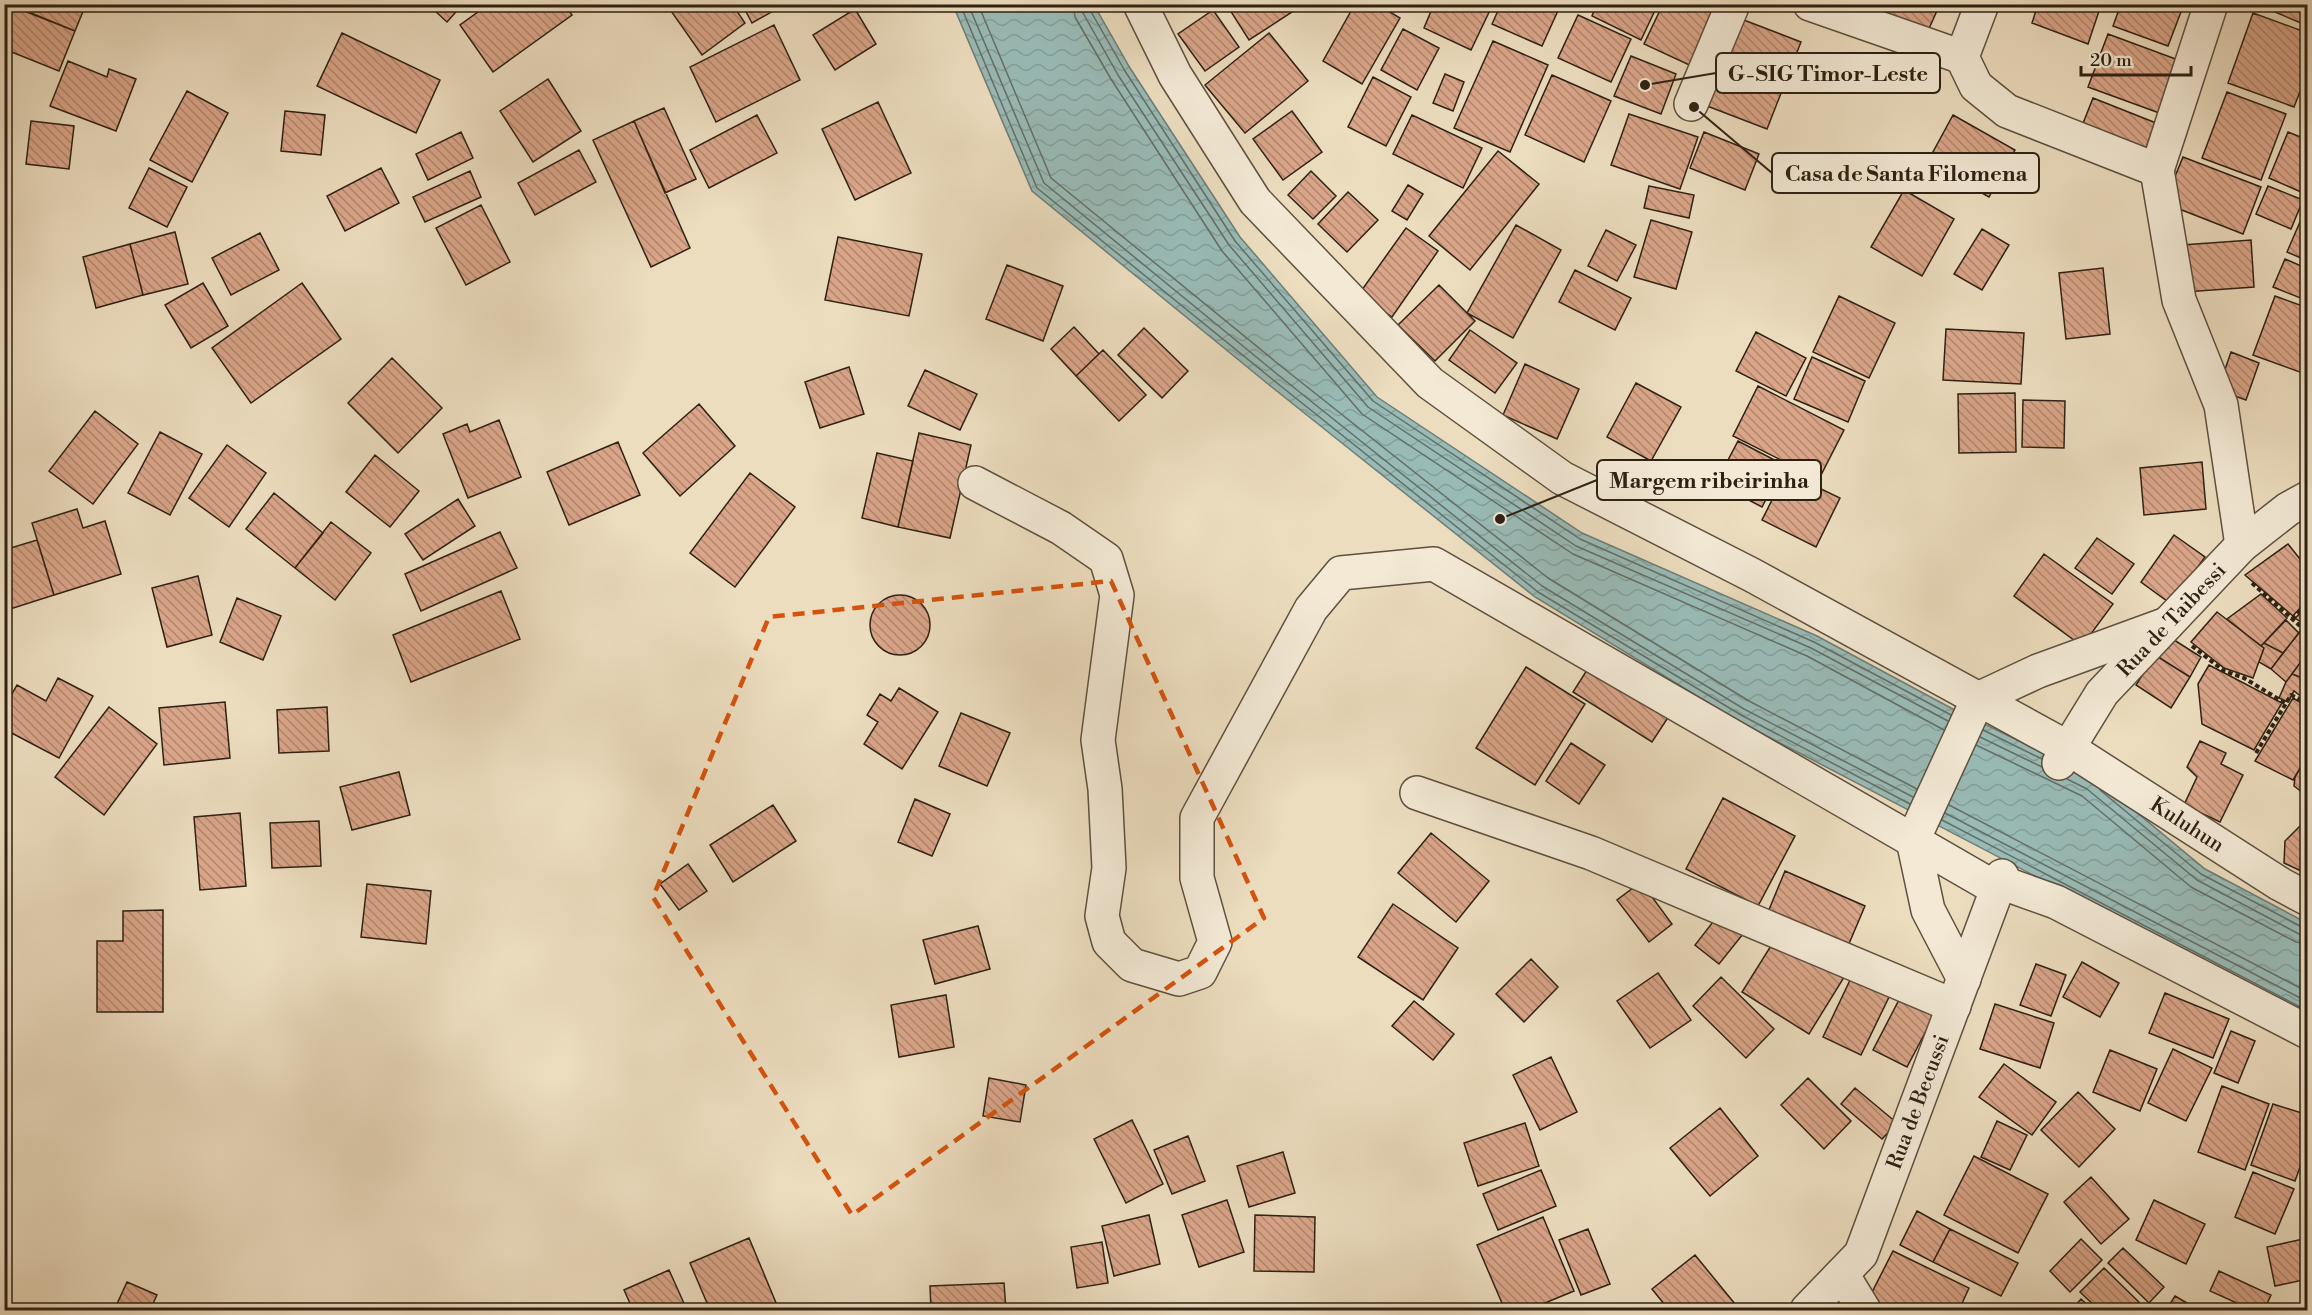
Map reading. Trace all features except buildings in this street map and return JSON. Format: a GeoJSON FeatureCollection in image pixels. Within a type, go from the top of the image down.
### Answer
{"type":"FeatureCollection","features":[{"type":"Feature","properties":{"kind":"street","name":"Kuluhun"},"geometry":{"type":"LineString","coordinates":[[1140,4],[1175,75],[1255,201],[1430,383],[1562,478],[1752,575],[1977,703],[2307,899]]}},
{"type":"Feature","properties":{"kind":"street"},"geometry":{"type":"LineString","coordinates":[[1691,105],[1733,4]]}},
{"type":"Feature","properties":{"kind":"street"},"geometry":{"type":"LineString","coordinates":[[1810,4],[1962,57],[1976,86],[2007,111],[2157,170]]}},
{"type":"Feature","properties":{"kind":"street"},"geometry":{"type":"LineString","coordinates":[[1962,57],[1982,4]]}},
{"type":"Feature","properties":{"kind":"street"},"geometry":{"type":"LineString","coordinates":[[2211,4],[2157,170],[2179,300],[2221,405],[2235,553]]}},
{"type":"Feature","properties":{"kind":"street"},"geometry":{"type":"LineString","coordinates":[[975,483],[1061,528],[1106,560],[1117,595],[1098,740],[1105,789],[1109,868],[1102,916],[1109,942],[1132,965],[1179,979],[1200,972],[1215,942],[1197,878],[1197,818],[1311,609],[1341,573],[1434,564],[1916,832],[2000,882],[2056,902],[2307,1032]]}},
{"type":"Feature","properties":{"kind":"street","name":"Rua de Taibessi"},"geometry":{"type":"LineString","coordinates":[[2063,756],[2102,693],[2166,624],[2235,553],[2288,510],[2307,498]]}},
{"type":"Feature","properties":{"kind":"street"},"geometry":{"type":"LineString","coordinates":[[1959,992],[1928,910],[1916,832],[1977,703],[2038,671],[2166,624]]}},
{"type":"Feature","properties":{"kind":"street"},"geometry":{"type":"LineString","coordinates":[[1418,793],[1591,853],[1959,992]]}},
{"type":"Feature","properties":{"kind":"street","name":"Rua de Becussi"},"geometry":{"type":"LineString","coordinates":[[1806,1311],[1862,1254],[2000,882]]}},
{"type":"Feature","properties":{"kind":"street"},"geometry":{"type":"LineString","coordinates":[[1842,1274],[1864,1311]]}},
{"type":"Feature","properties":{"kind":"path"},"geometry":{"type":"LineString","coordinates":[[2235,553],[2307,633]]}},
{"type":"Feature","properties":{"kind":"path"},"geometry":{"type":"LineString","coordinates":[[2292,619],[2307,604]]}},
{"type":"Feature","properties":{"kind":"path"},"geometry":{"type":"LineString","coordinates":[[2206,659],[2224,671],[2244,678],[2285,703]]}},
{"type":"Feature","properties":{"kind":"path"},"geometry":{"type":"LineString","coordinates":[[2256,753],[2291,695],[2307,703]]}},
{"type":"Feature","properties":{"kind":"highlighted area"},"geometry":{"type":"Polygon","coordinates":[[[1111,581],[1264,918],[852,1215],[653,897],[769,617],[1111,581]]]}},
{"type":"Feature","properties":{"kind":"water"},"geometry":{"type":"Polygon","coordinates":[[[953,5],[1094,5],[1130,68],[1240,237],[1377,397],[1582,533],[1817,636],[1951,708],[2094,777],[2205,869],[2307,923],[2307,1018],[1738,721],[1535,597],[1268,384],[1032,191],[953,5]]]}},
{"type":"Feature","properties":{"kind":"place","name":"G-SIG Timor-Leste"},"geometry":{"type":"Point","coordinates":[1645,85]}},
{"type":"Feature","properties":{"kind":"place","name":"Casa de Santa Filomena"},"geometry":{"type":"Point","coordinates":[1694,107]}},
{"type":"Feature","properties":{"kind":"place","name":"Margem ribeirinha"},"geometry":{"type":"Point","coordinates":[1500,519]}}]}
